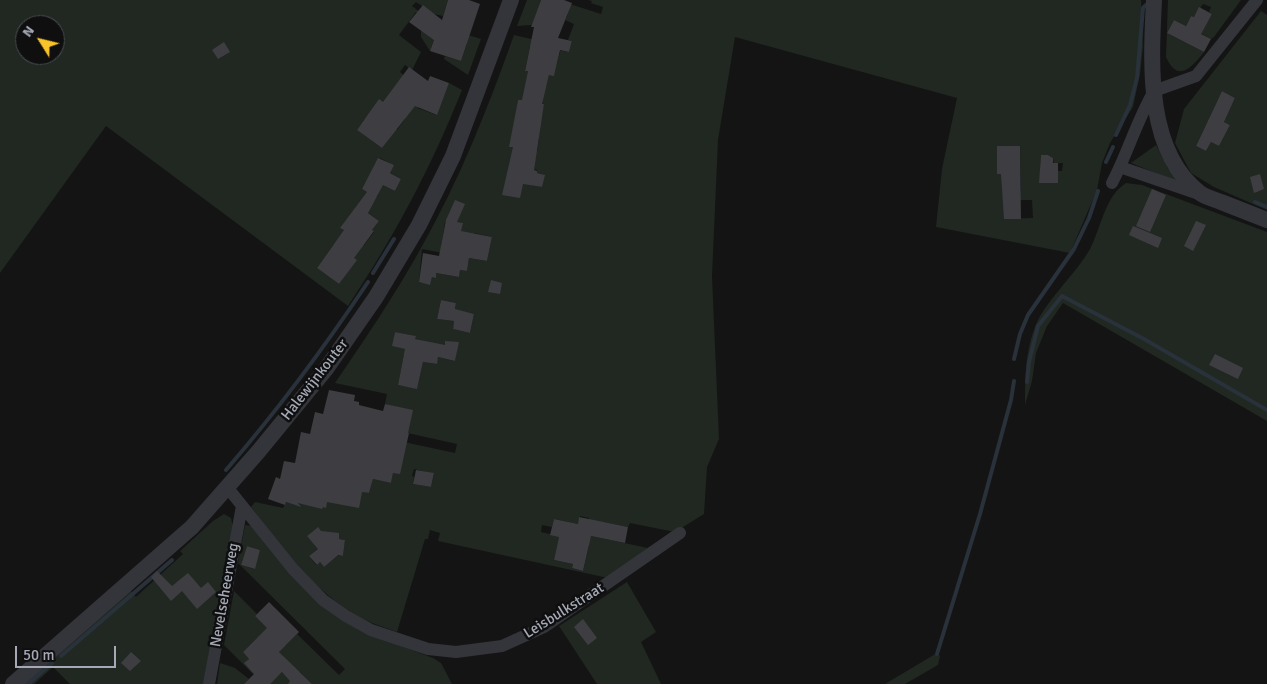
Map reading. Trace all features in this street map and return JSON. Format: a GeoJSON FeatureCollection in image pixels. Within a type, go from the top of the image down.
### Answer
{"type":"FeatureCollection","features":[{"type":"Feature","properties":{"kind":"street","name":"Halewijnkouter"},"geometry":{"type":"LineString","coordinates":[[12,684],[192,527],[258,452],[326,369],[376,297],[414,233],[454,156],[511,0]]}},
{"type":"Feature","properties":{"kind":"street"},"geometry":{"type":"LineString","coordinates":[[1154,0],[1151,47],[1154,91],[1162,136],[1169,157],[1182,177],[1201,194]]}},
{"type":"Feature","properties":{"kind":"street"},"geometry":{"type":"LineString","coordinates":[[1112,183],[1141,114],[1154,91],[1196,76],[1257,0]]}},
{"type":"Feature","properties":{"kind":"street"},"geometry":{"type":"LineString","coordinates":[[1120,167],[1201,194],[1267,220]]}},
{"type":"Feature","properties":{"kind":"street","name":"Leisbulkstraat"},"geometry":{"type":"LineString","coordinates":[[227,487],[323,600],[371,630],[428,649],[456,652],[502,646],[544,627],[680,534]]}},
{"type":"Feature","properties":{"kind":"street","name":"Nevelseheerweg"},"geometry":{"type":"LineString","coordinates":[[209,684],[242,506]]}},
{"type":"Feature","properties":{"kind":"shaded area"},"geometry":{"type":"Polygon","coordinates":[[[0,0],[448,0],[443,16],[434,14],[416,2],[412,6],[422,14],[421,16],[416,12],[399,35],[421,52],[412,70],[405,65],[400,72],[424,92],[418,108],[436,115],[449,83],[462,90],[438,147],[411,201],[381,254],[348,306],[106,126],[0,273],[0,0]],[[404,118],[370,122],[365,119],[357,130],[382,148],[391,136],[394,128],[397,130],[404,118]],[[380,158],[362,189],[377,197],[382,184],[395,191],[401,179],[389,172],[393,165],[380,158]],[[358,205],[341,228],[364,245],[374,232],[372,230],[379,221],[358,205]],[[334,244],[317,268],[339,284],[356,260],[334,244]]]}},
{"type":"Feature","properties":{"kind":"shaded area"},"geometry":{"type":"Polygon","coordinates":[[[527,0],[541,0],[532,25],[517,26],[527,0]]]}},
{"type":"Feature","properties":{"kind":"shaded area"},"geometry":{"type":"Polygon","coordinates":[[[588,0],[1141,0],[1143,47],[1133,107],[1110,143],[1102,163],[1097,190],[1070,253],[936,227],[942,169],[957,98],[735,37],[718,140],[712,276],[719,439],[707,467],[704,514],[675,532],[630,523],[628,527],[603,522],[602,527],[589,525],[589,518],[580,516],[578,524],[554,519],[552,527],[542,525],[541,532],[570,539],[572,532],[648,548],[608,578],[438,541],[440,533],[430,530],[428,539],[425,539],[397,632],[372,623],[353,613],[320,588],[290,557],[251,507],[255,502],[283,508],[286,502],[298,506],[301,496],[330,502],[331,498],[308,492],[309,488],[307,485],[301,484],[300,486],[291,482],[293,476],[338,486],[337,492],[343,494],[345,488],[369,493],[373,479],[391,483],[393,472],[362,465],[362,462],[355,460],[354,463],[347,459],[346,461],[326,457],[328,447],[349,451],[351,444],[348,443],[349,439],[338,436],[336,440],[331,439],[334,426],[365,433],[367,424],[372,425],[373,418],[383,420],[385,411],[395,413],[397,407],[385,404],[387,394],[335,383],[390,300],[435,223],[472,144],[514,35],[557,45],[557,50],[569,52],[572,41],[568,40],[574,24],[565,20],[570,4],[601,14],[603,7],[591,3],[592,1],[588,0]],[[530,46],[525,70],[528,71],[526,83],[546,87],[549,75],[554,75],[560,52],[530,46]],[[518,100],[510,146],[537,151],[539,138],[534,136],[538,118],[541,119],[544,104],[518,100]],[[997,146],[997,173],[1004,174],[1004,180],[1002,181],[1002,193],[1011,193],[1011,199],[1004,200],[1004,219],[1033,218],[1032,200],[1020,200],[1020,146],[997,146]],[[1041,155],[1040,170],[1062,171],[1063,163],[1054,163],[1053,158],[1048,155],[1041,155]],[[510,165],[507,177],[509,181],[542,187],[544,175],[537,173],[537,170],[510,165]],[[445,222],[441,247],[457,251],[462,223],[445,222]],[[474,233],[474,235],[469,235],[467,244],[472,246],[469,258],[487,261],[492,237],[474,233]],[[422,249],[419,282],[430,284],[432,277],[436,277],[436,273],[459,277],[460,270],[467,271],[469,258],[422,249]],[[441,300],[437,319],[454,321],[453,329],[470,333],[474,314],[455,310],[456,303],[441,300]],[[395,332],[393,346],[412,350],[411,357],[404,355],[398,385],[417,388],[423,362],[436,364],[438,357],[455,361],[457,350],[426,344],[427,342],[415,339],[415,336],[395,332]],[[376,426],[375,432],[385,435],[385,438],[455,453],[457,444],[376,426]],[[414,469],[412,476],[414,477],[413,484],[431,487],[434,474],[414,469]],[[317,528],[307,536],[319,548],[309,556],[316,565],[320,562],[324,567],[336,555],[343,556],[345,540],[339,539],[339,533],[322,533],[317,528]],[[559,539],[554,560],[573,564],[572,568],[583,571],[589,546],[559,539]]]}},
{"type":"Feature","properties":{"kind":"shaded area"},"geometry":{"type":"Polygon","coordinates":[[[1168,0],[1241,0],[1211,39],[1200,33],[1212,14],[1209,12],[1211,7],[1203,4],[1194,17],[1191,16],[1186,26],[1174,20],[1167,33],[1204,52],[1190,67],[1180,71],[1175,70],[1166,57],[1168,0]]]}},
{"type":"Feature","properties":{"kind":"shaded area"},"geometry":{"type":"Polygon","coordinates":[[[1261,11],[1267,15],[1267,210],[1214,187],[1191,173],[1175,143],[1184,109],[1261,11]],[[1222,91],[1196,146],[1206,151],[1211,142],[1219,146],[1230,125],[1224,122],[1235,98],[1222,91]]]}},
{"type":"Feature","properties":{"kind":"shaded area"},"geometry":{"type":"Polygon","coordinates":[[[439,26],[481,39],[468,75],[444,59],[445,56],[461,61],[467,44],[436,33],[430,51],[421,37],[421,31],[439,26]]]}},
{"type":"Feature","properties":{"kind":"shaded area"},"geometry":{"type":"Polygon","coordinates":[[[1156,145],[1168,169],[1177,178],[1175,181],[1131,163],[1156,145]]]}},
{"type":"Feature","properties":{"kind":"shaded area"},"geometry":{"type":"Polygon","coordinates":[[[1126,183],[1142,185],[1267,232],[1267,421],[1063,303],[1047,326],[1036,353],[1032,381],[1025,405],[1027,357],[1038,320],[1044,309],[1084,259],[1094,241],[1108,204],[1126,183]]]}},
{"type":"Feature","properties":{"kind":"shaded area"},"geometry":{"type":"Polygon","coordinates":[[[224,514],[231,518],[233,527],[204,684],[70,684],[53,667],[34,684],[22,684],[130,590],[136,597],[183,554],[180,551],[213,521],[224,514]]]}},
{"type":"Feature","properties":{"kind":"shaded area"},"geometry":{"type":"Polygon","coordinates":[[[245,525],[252,526],[298,581],[377,637],[433,658],[441,663],[452,684],[312,684],[300,672],[293,684],[263,684],[224,645],[234,591],[257,614],[255,616],[285,646],[297,634],[339,675],[345,669],[238,563],[245,525]],[[247,546],[241,565],[254,569],[260,550],[247,546]],[[257,638],[243,652],[249,659],[245,663],[271,682],[286,669],[289,663],[273,645],[257,638]]]}},
{"type":"Feature","properties":{"kind":"shaded area"},"geometry":{"type":"Polygon","coordinates":[[[627,582],[656,632],[641,642],[661,684],[597,684],[559,626],[627,582]]]}},
{"type":"Feature","properties":{"kind":"shaded area"},"geometry":{"type":"Polygon","coordinates":[[[937,653],[940,656],[938,665],[905,684],[885,684],[937,653]]]}},
{"type":"Feature","properties":{"kind":"shaded area"},"geometry":{"type":"Polygon","coordinates":[[[220,663],[235,668],[249,679],[244,684],[217,684],[220,663]]]}},
{"type":"Feature","properties":{"kind":"building"},"geometry":{"type":"Polygon","coordinates":[[[448,0],[469,0],[480,4],[461,61],[430,51],[434,40],[409,22],[423,5],[442,20],[448,0]]]}},
{"type":"Feature","properties":{"kind":"building"},"geometry":{"type":"Polygon","coordinates":[[[541,0],[564,0],[572,3],[558,38],[572,41],[569,52],[560,50],[554,76],[549,75],[542,104],[544,104],[534,170],[545,175],[542,187],[523,184],[520,198],[502,195],[513,147],[509,147],[518,100],[522,100],[528,71],[525,71],[534,27],[531,27],[541,0]]]}},
{"type":"Feature","properties":{"kind":"building"},"geometry":{"type":"Polygon","coordinates":[[[1199,7],[1212,14],[1201,34],[1211,39],[1204,52],[1167,33],[1174,20],[1186,26],[1191,16],[1194,17],[1199,7]]]}},
{"type":"Feature","properties":{"kind":"building"},"geometry":{"type":"Polygon","coordinates":[[[224,42],[230,52],[218,59],[212,50],[224,42]]]}},
{"type":"Feature","properties":{"kind":"building"},"geometry":{"type":"Polygon","coordinates":[[[409,67],[428,81],[430,76],[449,83],[437,115],[415,106],[382,148],[357,130],[379,99],[383,102],[409,67]]]}},
{"type":"Feature","properties":{"kind":"building"},"geometry":{"type":"Polygon","coordinates":[[[1222,91],[1235,98],[1224,122],[1230,125],[1219,146],[1211,142],[1206,151],[1196,146],[1222,91]]]}},
{"type":"Feature","properties":{"kind":"building"},"geometry":{"type":"Polygon","coordinates":[[[997,146],[1020,146],[1021,219],[1004,219],[1001,174],[997,174],[997,146]]]}},
{"type":"Feature","properties":{"kind":"building"},"geometry":{"type":"Polygon","coordinates":[[[1041,155],[1048,155],[1053,158],[1053,163],[1058,163],[1058,183],[1039,183],[1041,155]]]}},
{"type":"Feature","properties":{"kind":"building"},"geometry":{"type":"Polygon","coordinates":[[[378,158],[394,165],[390,173],[401,179],[395,191],[383,185],[368,213],[379,221],[354,258],[357,260],[339,284],[317,268],[344,230],[340,228],[367,192],[362,189],[378,158]]]}},
{"type":"Feature","properties":{"kind":"building"},"geometry":{"type":"Polygon","coordinates":[[[1260,174],[1264,189],[1254,193],[1250,177],[1260,174]]]}},
{"type":"Feature","properties":{"kind":"building"},"geometry":{"type":"Polygon","coordinates":[[[1152,189],[1166,195],[1150,232],[1136,226],[1152,189]]]}},
{"type":"Feature","properties":{"kind":"building"},"geometry":{"type":"Polygon","coordinates":[[[455,200],[465,204],[457,222],[463,223],[461,231],[492,237],[487,261],[469,258],[467,271],[460,270],[459,277],[436,273],[436,278],[432,277],[430,285],[419,282],[423,253],[439,256],[446,220],[455,200]]]}},
{"type":"Feature","properties":{"kind":"building"},"geometry":{"type":"Polygon","coordinates":[[[1196,221],[1206,225],[1193,251],[1184,246],[1196,221]]]}},
{"type":"Feature","properties":{"kind":"building"},"geometry":{"type":"Polygon","coordinates":[[[1133,226],[1162,238],[1158,248],[1129,235],[1133,226]]]}},
{"type":"Feature","properties":{"kind":"building"},"geometry":{"type":"Polygon","coordinates":[[[491,280],[502,283],[500,294],[488,292],[491,280]]]}},
{"type":"Feature","properties":{"kind":"building"},"geometry":{"type":"Polygon","coordinates":[[[441,300],[456,303],[455,309],[474,314],[470,333],[453,329],[454,321],[437,319],[441,300]]]}},
{"type":"Feature","properties":{"kind":"building"},"geometry":{"type":"Polygon","coordinates":[[[395,332],[416,336],[415,339],[445,345],[445,341],[459,342],[455,361],[438,357],[437,364],[423,362],[417,389],[398,385],[405,349],[392,346],[395,332]]]}},
{"type":"Feature","properties":{"kind":"building"},"geometry":{"type":"Polygon","coordinates":[[[1215,354],[1243,368],[1238,379],[1209,365],[1215,354]]]}},
{"type":"Feature","properties":{"kind":"building"},"geometry":{"type":"Polygon","coordinates":[[[329,390],[355,395],[354,401],[359,402],[359,405],[383,411],[385,404],[413,410],[400,474],[393,473],[391,483],[373,479],[369,493],[362,492],[359,508],[327,502],[326,508],[323,507],[322,509],[298,503],[301,507],[286,502],[285,505],[268,499],[276,477],[280,479],[284,461],[295,463],[301,432],[310,434],[315,412],[323,414],[329,390]]]}},
{"type":"Feature","properties":{"kind":"building"},"geometry":{"type":"Polygon","coordinates":[[[416,470],[434,473],[431,487],[413,484],[416,470]]]}},
{"type":"Feature","properties":{"kind":"building"},"geometry":{"type":"Polygon","coordinates":[[[579,517],[628,527],[625,543],[591,536],[583,571],[572,568],[573,564],[554,560],[559,537],[550,535],[554,519],[578,524],[579,517]]]}},
{"type":"Feature","properties":{"kind":"building"},"geometry":{"type":"Polygon","coordinates":[[[318,527],[321,531],[339,533],[339,539],[345,540],[343,556],[338,555],[324,567],[320,562],[317,565],[309,556],[318,549],[307,536],[318,527]]]}},
{"type":"Feature","properties":{"kind":"building"},"geometry":{"type":"Polygon","coordinates":[[[247,546],[260,550],[255,569],[241,565],[247,546]]]}},
{"type":"Feature","properties":{"kind":"building"},"geometry":{"type":"Polygon","coordinates":[[[157,571],[172,586],[188,573],[201,588],[208,582],[216,592],[197,609],[182,591],[171,601],[151,577],[157,571]]]}},
{"type":"Feature","properties":{"kind":"building"},"geometry":{"type":"Polygon","coordinates":[[[269,602],[299,632],[279,652],[312,684],[288,684],[290,681],[282,672],[270,684],[244,684],[254,674],[244,663],[249,659],[243,652],[267,628],[255,616],[269,602]]]}},
{"type":"Feature","properties":{"kind":"building"},"geometry":{"type":"Polygon","coordinates":[[[583,619],[597,638],[588,645],[574,627],[583,619]]]}},
{"type":"Feature","properties":{"kind":"building"},"geometry":{"type":"Polygon","coordinates":[[[131,652],[141,661],[130,671],[121,663],[131,652]]]}},
{"type":"Feature","properties":{"kind":"waterway"},"geometry":{"type":"LineString","coordinates":[[1116,135],[1130,105],[1137,78],[1143,8],[1146,5]]}},
{"type":"Feature","properties":{"kind":"waterway"},"geometry":{"type":"LineString","coordinates":[[1106,162],[1113,147]]}},
{"type":"Feature","properties":{"kind":"waterway"},"geometry":{"type":"LineString","coordinates":[[1014,359],[1020,334],[1028,315],[1074,249],[1089,218],[1098,191]]}},
{"type":"Feature","properties":{"kind":"waterway"},"geometry":{"type":"LineString","coordinates":[[1255,202],[1267,207]]}},
{"type":"Feature","properties":{"kind":"waterway"},"geometry":{"type":"LineString","coordinates":[[373,273],[394,239]]}},
{"type":"Feature","properties":{"kind":"waterway"},"geometry":{"type":"LineString","coordinates":[[226,470],[300,379],[368,282]]}},
{"type":"Feature","properties":{"kind":"waterway"},"geometry":{"type":"LineString","coordinates":[[1027,382],[1029,362],[1038,326],[1062,296],[1144,339],[1267,410]]}},
{"type":"Feature","properties":{"kind":"waterway"},"geometry":{"type":"LineString","coordinates":[[937,654],[980,514],[1011,400],[1014,381]]}},
{"type":"Feature","properties":{"kind":"waterway"},"geometry":{"type":"LineString","coordinates":[[61,656],[172,560]]}},
{"type":"Feature","properties":{"kind":"waterway"},"geometry":{"type":"LineString","coordinates":[[28,684],[52,663]]}}]}
